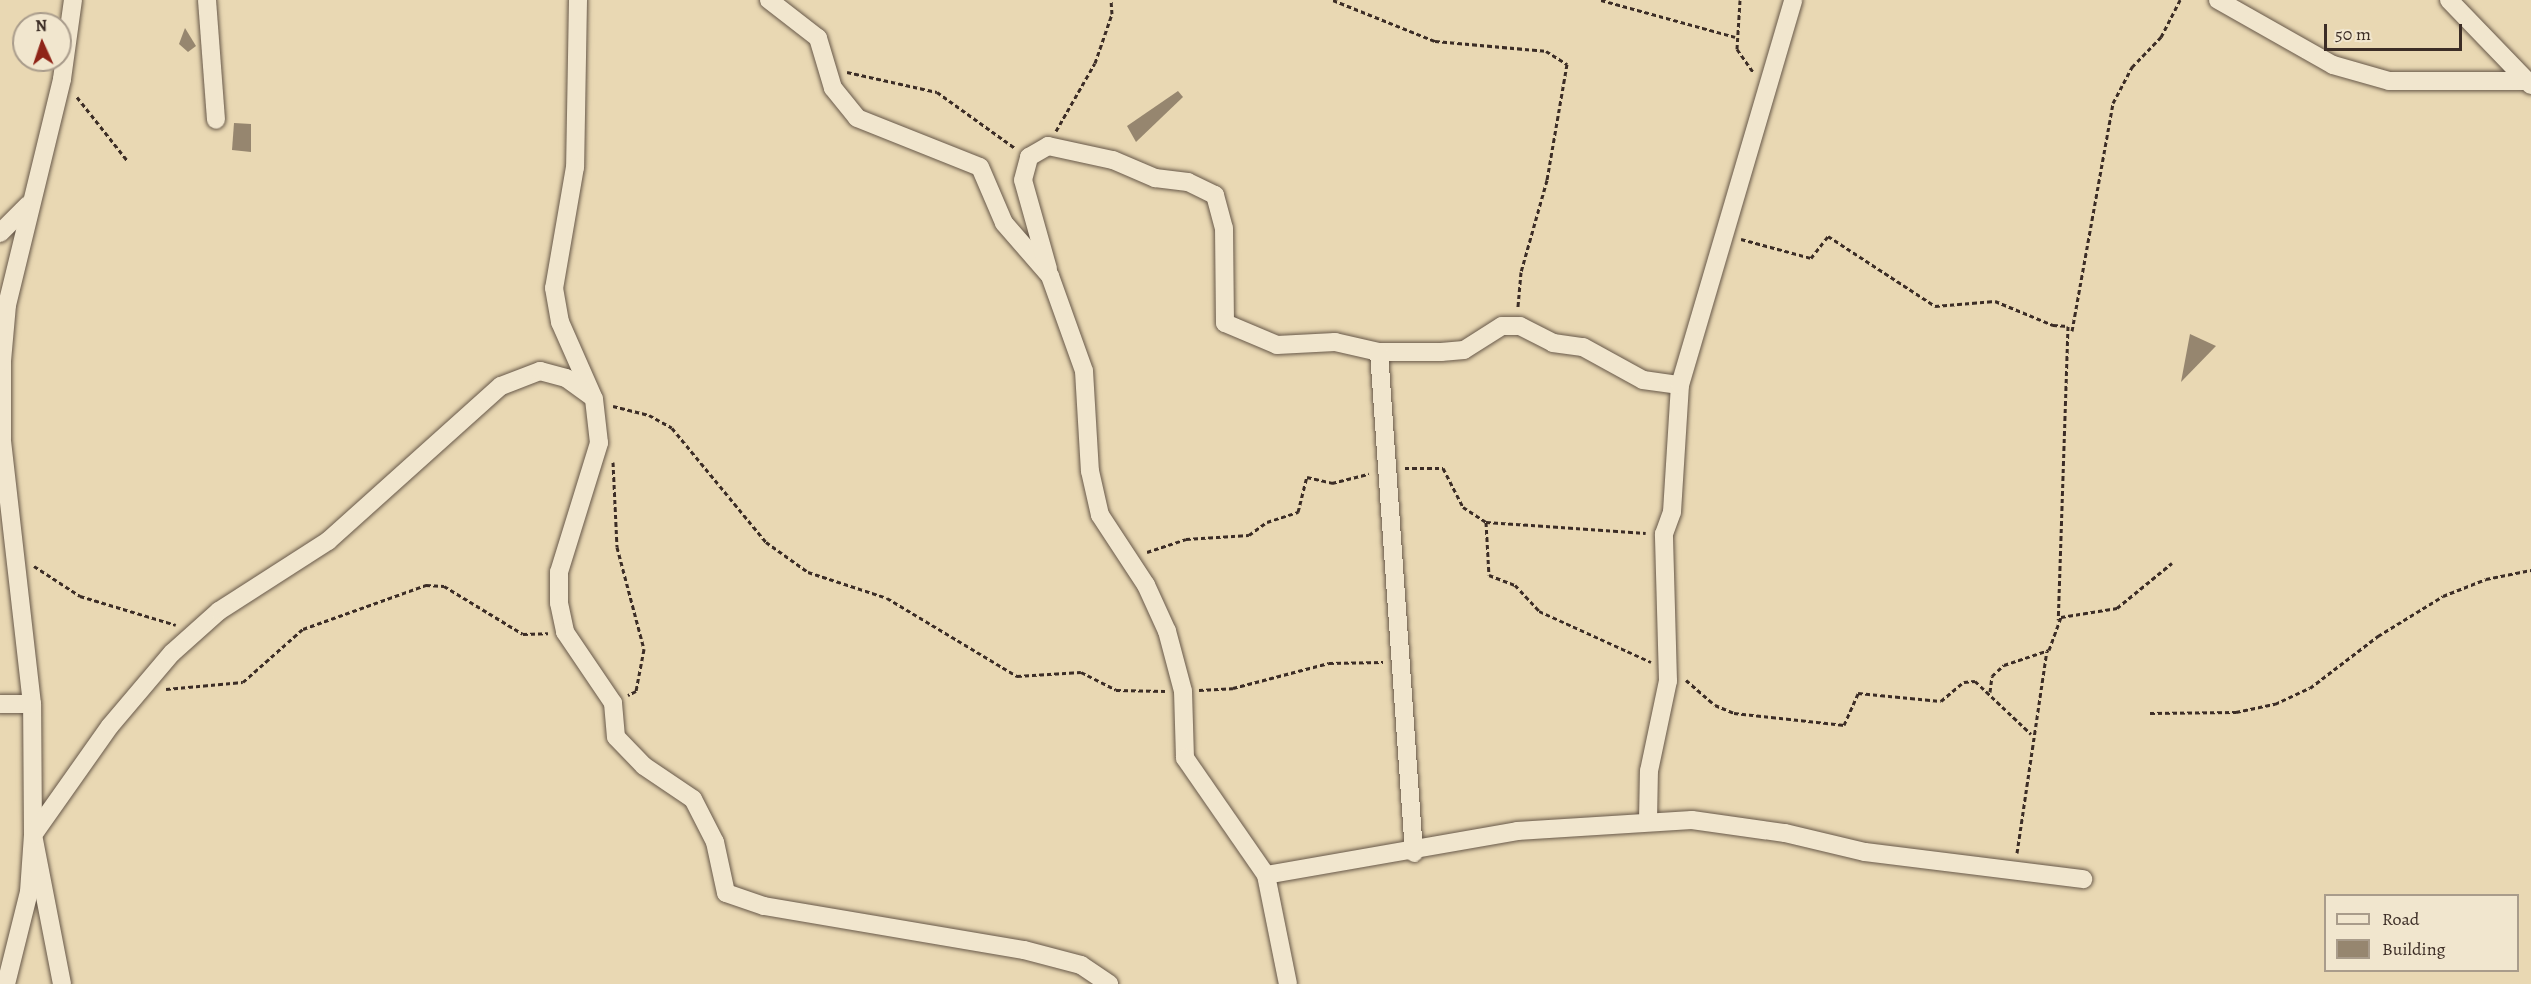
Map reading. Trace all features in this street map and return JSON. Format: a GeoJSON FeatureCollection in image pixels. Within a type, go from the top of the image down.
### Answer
{"type":"FeatureCollection","features":[{"type":"Feature","properties":{"kind":"street"},"geometry":{"type":"LineString","coordinates":[[6,984],[29,892],[33,835],[32,704],[13,552],[1,361],[27,205],[62,79],[73,0]]}},
{"type":"Feature","properties":{"kind":"street"},"geometry":{"type":"LineString","coordinates":[[207,0],[216,120]]}},
{"type":"Feature","properties":{"kind":"street"},"geometry":{"type":"LineString","coordinates":[[578,0],[575,167],[554,288],[560,322],[594,399],[598,443],[559,572],[565,632],[613,703],[616,737],[644,766],[693,799],[715,842],[726,893],[764,906],[1024,950],[1081,965],[1109,984]]}},
{"type":"Feature","properties":{"kind":"street"},"geometry":{"type":"LineString","coordinates":[[769,0],[818,38],[833,88],[857,118],[980,167],[1004,223],[1050,276]]}},
{"type":"Feature","properties":{"kind":"street"},"geometry":{"type":"LineString","coordinates":[[1648,820],[1649,771],[1668,668],[1664,534],[1672,512],[1680,385],[1793,0]]}},
{"type":"Feature","properties":{"kind":"street"},"geometry":{"type":"LineString","coordinates":[[2218,0],[2332,64],[2389,81],[2530,83]]}},
{"type":"Feature","properties":{"kind":"street"},"geometry":{"type":"LineString","coordinates":[[2449,0],[2530,83]]}},
{"type":"Feature","properties":{"kind":"street"},"geometry":{"type":"LineString","coordinates":[[1288,984],[1266,875],[1185,758],[1183,691],[1167,631],[1127,552],[1100,515],[1090,471],[1084,371],[1050,276],[1025,191],[1029,157],[1048,146],[1113,160],[1215,195],[1224,228],[1224,306],[1229,326],[1288,347],[1335,342],[1379,352],[1464,350],[1502,326],[1520,326],[1553,343],[1582,347],[1643,380],[1680,385]]}},
{"type":"Feature","properties":{"kind":"street"},"geometry":{"type":"LineString","coordinates":[[0,233],[27,205]]}},
{"type":"Feature","properties":{"kind":"street"},"geometry":{"type":"LineString","coordinates":[[1379,352],[1414,853]]}},
{"type":"Feature","properties":{"kind":"street"},"geometry":{"type":"LineString","coordinates":[[62,984],[33,835],[141,689],[195,629],[328,541],[501,386],[540,371],[566,378],[594,399]]}},
{"type":"Feature","properties":{"kind":"street"},"geometry":{"type":"LineString","coordinates":[[0,704],[32,704]]}},
{"type":"Feature","properties":{"kind":"street"},"geometry":{"type":"LineString","coordinates":[[1266,875],[1414,853],[1516,831],[1648,820],[1747,828],[1865,852],[2014,868],[2084,879]]}},
{"type":"Feature","properties":{"kind":"path"},"geometry":{"type":"LineString","coordinates":[[1048,146],[1095,63],[1112,14],[1111,0]]}},
{"type":"Feature","properties":{"kind":"path"},"geometry":{"type":"LineString","coordinates":[[1333,0],[1435,41],[1546,51],[1567,64],[1547,180],[1521,272],[1520,326]]}},
{"type":"Feature","properties":{"kind":"path"},"geometry":{"type":"LineString","coordinates":[[1601,0],[1735,37]]}},
{"type":"Feature","properties":{"kind":"path"},"geometry":{"type":"LineString","coordinates":[[1740,0],[1735,37],[1743,64],[1768,84]]}},
{"type":"Feature","properties":{"kind":"path"},"geometry":{"type":"LineString","coordinates":[[2014,868],[2031,734],[2043,696],[2046,651],[2058,620],[2072,333],[2113,103],[2132,67],[2161,37],[2180,0]]}},
{"type":"Feature","properties":{"kind":"path"},"geometry":{"type":"LineString","coordinates":[[828,69],[937,92],[1029,157]]}},
{"type":"Feature","properties":{"kind":"path"},"geometry":{"type":"LineString","coordinates":[[62,79],[127,160]]}},
{"type":"Feature","properties":{"kind":"path"},"geometry":{"type":"LineString","coordinates":[[1724,233],[1811,258],[1831,237],[1935,306],[1995,301],[2053,325],[2068,326],[2072,333]]}},
{"type":"Feature","properties":{"kind":"path"},"geometry":{"type":"LineString","coordinates":[[594,399],[649,415],[672,428],[784,557],[808,573],[887,598],[1005,672],[1029,678],[1080,672],[1116,690],[1183,691],[1233,688],[1367,658],[1401,665]]}},
{"type":"Feature","properties":{"kind":"path"},"geometry":{"type":"LineString","coordinates":[[616,407],[616,417]]}},
{"type":"Feature","properties":{"kind":"path"},"geometry":{"type":"LineString","coordinates":[[613,703],[636,691],[644,649],[617,548],[614,449]]}},
{"type":"Feature","properties":{"kind":"path"},"geometry":{"type":"LineString","coordinates":[[1127,552],[1157,552],[1186,539],[1242,537],[1298,512],[1307,477],[1342,482],[1387,468],[1443,468],[1463,507],[1486,522],[1664,534]]}},
{"type":"Feature","properties":{"kind":"path"},"geometry":{"type":"LineString","coordinates":[[1486,522],[1487,571],[1493,579],[1515,585],[1533,607],[1610,647],[1668,668],[1734,713],[1844,725],[1858,693],[1941,701],[1970,681],[1990,692],[2031,734]]}},
{"type":"Feature","properties":{"kind":"path"},"geometry":{"type":"LineString","coordinates":[[13,552],[80,597],[195,629]]}},
{"type":"Feature","properties":{"kind":"path"},"geometry":{"type":"LineString","coordinates":[[2058,620],[2117,608],[2172,563]]}},
{"type":"Feature","properties":{"kind":"path"},"geometry":{"type":"LineString","coordinates":[[2150,713],[2236,712],[2275,704],[2310,688],[2371,640],[2443,596],[2531,570]]}},
{"type":"Feature","properties":{"kind":"path"},"geometry":{"type":"LineString","coordinates":[[141,689],[210,689],[243,682],[303,629],[426,585],[444,586],[523,634],[565,632]]}},
{"type":"Feature","properties":{"kind":"path"},"geometry":{"type":"LineString","coordinates":[[1990,692],[1992,676],[2004,665],[2046,651]]}},
{"type":"Feature","properties":{"kind":"building"},"geometry":{"type":"Polygon","coordinates":[[[185,28],[196,46],[188,52],[179,44],[185,28]]]}},
{"type":"Feature","properties":{"kind":"building"},"geometry":{"type":"Polygon","coordinates":[[[1178,91],[1183,97],[1136,142],[1127,126],[1178,91]]]}},
{"type":"Feature","properties":{"kind":"building"},"geometry":{"type":"Polygon","coordinates":[[[234,123],[251,124],[251,152],[232,150],[234,123]]]}},
{"type":"Feature","properties":{"kind":"building"},"geometry":{"type":"Polygon","coordinates":[[[2190,334],[2216,346],[2181,382],[2190,334]]]}}]}
